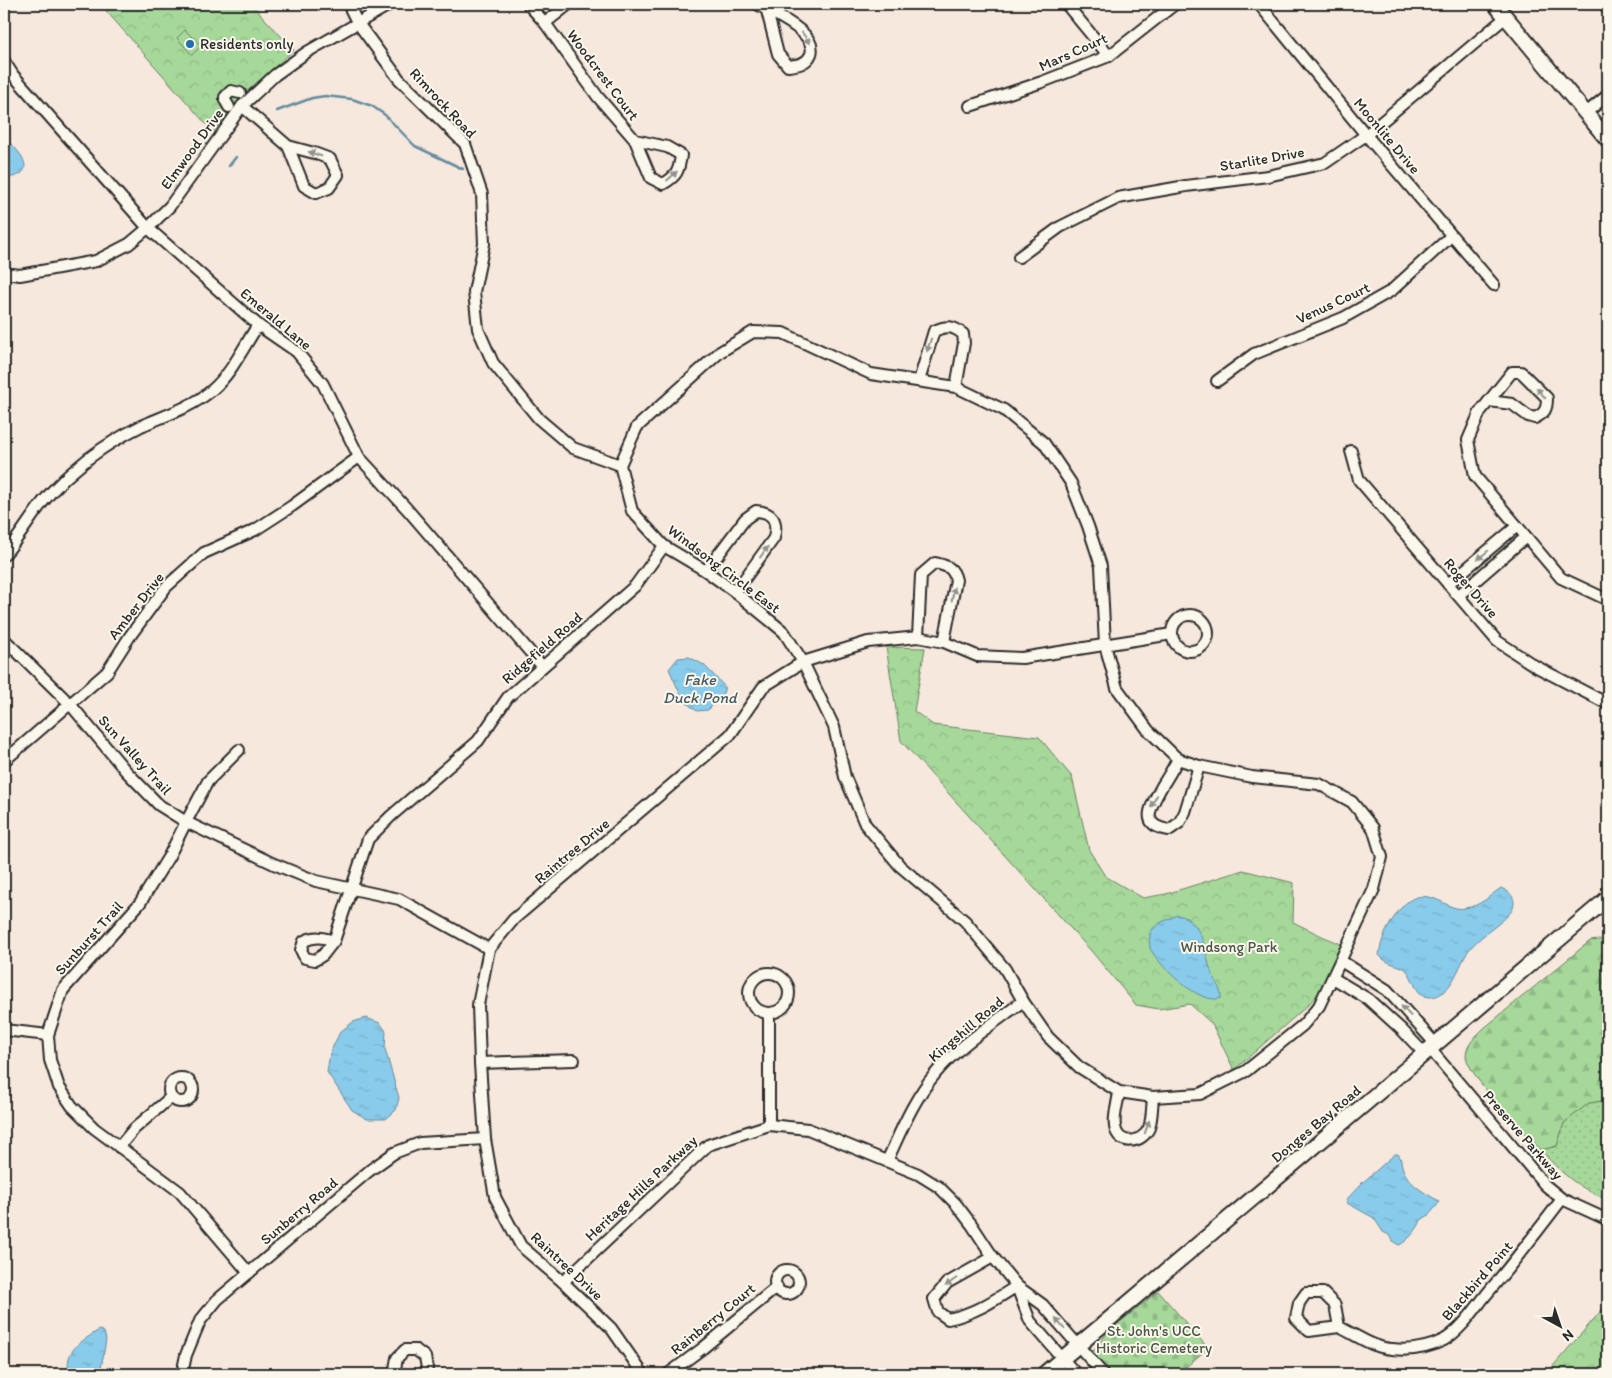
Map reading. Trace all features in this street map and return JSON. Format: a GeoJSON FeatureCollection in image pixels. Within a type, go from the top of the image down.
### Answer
{"type":"FeatureCollection","features":[{"type":"Feature","properties":{"kind":"street","name":"Rimrock Road"},"geometry":{"type":"LineString","coordinates":[[348,4],[356,22],[399,78],[465,144],[482,194],[484,244],[474,292],[478,329],[494,363],[539,419],[573,448],[620,465]]}},
{"type":"Feature","properties":{"kind":"street","name":"Elmwood Drive"},"geometry":{"type":"LineString","coordinates":[[4,274],[20,275],[96,261],[128,244],[148,228],[170,206],[242,106],[275,75],[356,22],[392,4]]}},
{"type":"Feature","properties":{"kind":"street","name":"Woodcrest Court"},"geometry":{"type":"LineString","coordinates":[[528,4],[545,22],[598,97],[635,140],[651,178],[663,184],[671,179],[679,170],[681,156],[668,147],[635,140]]}},
{"type":"Feature","properties":{"kind":"street"},"geometry":{"type":"LineString","coordinates":[[545,22],[569,4]]}},
{"type":"Feature","properties":{"kind":"street"},"geometry":{"type":"LineString","coordinates":[[757,4],[806,34],[812,48],[810,56],[800,65],[788,66],[778,54],[767,11]]}},
{"type":"Feature","properties":{"kind":"street"},"geometry":{"type":"LineString","coordinates":[[1066,4],[1109,56]]}},
{"type":"Feature","properties":{"kind":"street","name":"Mars Court"},"geometry":{"type":"LineString","coordinates":[[970,106],[1042,82],[1109,56],[1176,4]]}},
{"type":"Feature","properties":{"kind":"street","name":"Moonlite Drive"},"geometry":{"type":"LineString","coordinates":[[1259,4],[1366,135],[1494,285]]}},
{"type":"Feature","properties":{"kind":"street"},"geometry":{"type":"LineString","coordinates":[[1495,4],[1608,140]]}},
{"type":"Feature","properties":{"kind":"street"},"geometry":{"type":"LineString","coordinates":[[1604,4],[1608,10]]}},
{"type":"Feature","properties":{"kind":"street","name":"Starlite Drive"},"geometry":{"type":"LineString","coordinates":[[1019,257],[1060,228],[1118,198],[1186,186],[1268,176],[1325,162],[1366,135],[1506,17]]}},
{"type":"Feature","properties":{"kind":"street","name":"Emerald Lane"},"geometry":{"type":"LineString","coordinates":[[4,61],[13,74],[148,228],[258,325],[297,352],[323,384],[359,457],[407,509],[542,666]]}},
{"type":"Feature","properties":{"kind":"street"},"geometry":{"type":"LineString","coordinates":[[229,107],[225,100],[228,93],[231,91],[240,93]]}},
{"type":"Feature","properties":{"kind":"street"},"geometry":{"type":"LineString","coordinates":[[1586,113],[1608,95]]}},
{"type":"Feature","properties":{"kind":"street"},"geometry":{"type":"LineString","coordinates":[[242,106],[288,146],[330,159],[338,175],[328,188],[316,193],[304,186],[288,146]]}},
{"type":"Feature","properties":{"kind":"street","name":"Venus Court"},"geometry":{"type":"LineString","coordinates":[[1217,381],[1254,354],[1343,318],[1390,291],[1451,236]]}},
{"type":"Feature","properties":{"kind":"street"},"geometry":{"type":"LineString","coordinates":[[4,555],[43,502],[64,479],[91,456],[142,426],[171,415],[194,403],[212,390],[226,376],[258,325]]}},
{"type":"Feature","properties":{"kind":"street"},"geometry":{"type":"LineString","coordinates":[[919,381],[934,331],[944,326],[954,327],[963,334],[964,343],[956,387]]}},
{"type":"Feature","properties":{"kind":"street"},"geometry":{"type":"LineString","coordinates":[[620,465],[637,427],[720,352],[753,332],[783,333],[871,374],[956,387],[1004,410],[1044,443],[1071,483],[1101,566],[1105,645],[1117,688],[1148,730],[1178,758],[1151,804],[1148,814],[1152,822],[1159,829],[1169,830],[1179,823],[1199,766]]}},
{"type":"Feature","properties":{"kind":"street"},"geometry":{"type":"LineString","coordinates":[[1489,401],[1512,404],[1528,416],[1535,418],[1543,414],[1547,407],[1547,398],[1521,372],[1512,372],[1480,412],[1468,440],[1475,476],[1561,578],[1608,600]]}},
{"type":"Feature","properties":{"kind":"street","name":"Roger Drive"},"geometry":{"type":"LineString","coordinates":[[1350,451],[1359,480],[1497,641],[1535,666],[1608,704]]}},
{"type":"Feature","properties":{"kind":"street","name":"Amber Drive"},"geometry":{"type":"LineString","coordinates":[[4,761],[107,672],[130,636],[166,587],[204,552],[254,530],[292,506],[359,457]]}},
{"type":"Feature","properties":{"kind":"street","name":"Windsong Circle East"},"geometry":{"type":"LineString","coordinates":[[620,465],[632,511],[664,546],[706,571],[784,632],[803,662],[834,727],[845,777],[865,824],[900,866],[965,921],[1005,969],[1048,1037],[1079,1067],[1119,1092],[1153,1097],[1200,1094],[1246,1071],[1303,1025],[1319,1006],[1341,962],[1374,889],[1382,857],[1373,828],[1352,802],[1319,784],[1252,777],[1199,766],[1178,758]]}},
{"type":"Feature","properties":{"kind":"street"},"geometry":{"type":"LineString","coordinates":[[706,571],[745,519],[756,511],[765,512],[773,518],[776,527],[774,538],[735,592]]}},
{"type":"Feature","properties":{"kind":"street"},"geometry":{"type":"LineString","coordinates":[[1448,584],[1517,526]]}},
{"type":"Feature","properties":{"kind":"street"},"geometry":{"type":"LineString","coordinates":[[1459,596],[1526,537]]}},
{"type":"Feature","properties":{"kind":"street","name":"Ridgefield Road"},"geometry":{"type":"LineString","coordinates":[[334,941],[368,839],[391,816],[478,741],[508,697],[635,586],[664,546]]}},
{"type":"Feature","properties":{"kind":"street"},"geometry":{"type":"LineString","coordinates":[[918,637],[921,575],[935,563],[946,565],[954,572],[956,580],[944,642]]}},
{"type":"Feature","properties":{"kind":"street","name":"Raintree Drive"},"geometry":{"type":"LineString","coordinates":[[643,1374],[611,1328],[563,1282],[521,1246],[495,1197],[485,1139],[478,1005],[489,949],[514,919],[730,735],[763,687],[803,662],[868,642],[918,637],[944,642],[977,656],[1022,658],[1172,634]]}},
{"type":"Feature","properties":{"kind":"street","name":"Sun Valley Trail"},"geometry":{"type":"LineString","coordinates":[[4,639],[70,704],[125,770],[160,806],[186,822],[274,864],[316,881],[399,899],[489,949]]}},
{"type":"Feature","properties":{"kind":"street","name":"Sunburst Trail"},"geometry":{"type":"LineString","coordinates":[[239,750],[208,781],[169,856],[140,903],[63,990],[48,1035],[50,1060],[59,1087],[72,1106],[94,1128],[180,1192],[249,1273]]}},
{"type":"Feature","properties":{"kind":"street","name":"Donges Bay Road"},"geometry":{"type":"LineString","coordinates":[[1044,1374],[1431,1050],[1608,898]]}},
{"type":"Feature","properties":{"kind":"street"},"geometry":{"type":"LineString","coordinates":[[1333,978],[1368,999],[1402,1030],[1420,1050],[1431,1050],[1432,1040],[1387,990],[1341,962]]}},
{"type":"Feature","properties":{"kind":"street"},"geometry":{"type":"LineString","coordinates":[[770,973],[783,978],[789,990],[789,997],[782,1009],[769,1014],[757,1010],[750,999],[749,993],[753,981],[758,976],[770,973]]}},
{"type":"Feature","properties":{"kind":"street","name":"Kingshill Road"},"geometry":{"type":"LineString","coordinates":[[887,1161],[914,1104],[935,1073],[961,1049],[1024,1001]]}},
{"type":"Feature","properties":{"kind":"street"},"geometry":{"type":"LineString","coordinates":[[769,1014],[769,1124]]}},
{"type":"Feature","properties":{"kind":"street"},"geometry":{"type":"LineString","coordinates":[[4,1030],[48,1035]]}},
{"type":"Feature","properties":{"kind":"street","name":"Preserve Parkway"},"geometry":{"type":"LineString","coordinates":[[1431,1050],[1545,1185],[1562,1199],[1608,1220]]}},
{"type":"Feature","properties":{"kind":"street"},"geometry":{"type":"LineString","coordinates":[[480,1063],[574,1060]]}},
{"type":"Feature","properties":{"kind":"street"},"geometry":{"type":"LineString","coordinates":[[1119,1092],[1115,1128],[1119,1136],[1133,1142],[1144,1137],[1149,1127],[1153,1097]]}},
{"type":"Feature","properties":{"kind":"street"},"geometry":{"type":"LineString","coordinates":[[119,1147],[134,1129],[171,1097]]}},
{"type":"Feature","properties":{"kind":"street","name":"Heritage Hills Parkway"},"geometry":{"type":"LineString","coordinates":[[563,1282],[708,1145],[769,1124],[808,1129],[918,1174],[939,1187],[962,1211],[993,1257],[1017,1286],[1044,1305],[1103,1374]]}},
{"type":"Feature","properties":{"kind":"street","name":"Sunberry Road"},"geometry":{"type":"LineString","coordinates":[[182,1374],[186,1355],[200,1321],[217,1300],[369,1171],[394,1153],[420,1143],[485,1139]]}},
{"type":"Feature","properties":{"kind":"street","name":"Blackbird Point"},"geometry":{"type":"LineString","coordinates":[[1339,1327],[1371,1344],[1390,1349],[1408,1350],[1426,1347],[1444,1339],[1465,1321],[1562,1199]]}},
{"type":"Feature","properties":{"kind":"street"},"geometry":{"type":"LineString","coordinates":[[993,1257],[947,1284],[934,1299],[938,1312],[948,1319],[961,1316],[977,1310],[1017,1286]]}},
{"type":"Feature","properties":{"kind":"street","name":"Heritage Hills Parkway"},"geometry":{"type":"LineString","coordinates":[[1017,1286],[1030,1321],[1076,1374]]}},
{"type":"Feature","properties":{"kind":"street","name":"Rainberry Court"},"geometry":{"type":"LineString","coordinates":[[668,1374],[703,1348],[777,1287]]}},
{"type":"Feature","properties":{"kind":"street"},"geometry":{"type":"LineString","coordinates":[[1306,1293],[1323,1293],[1335,1306],[1339,1327],[1309,1331],[1296,1318],[1299,1303],[1306,1293]]}},
{"type":"Feature","properties":{"kind":"street"},"geometry":{"type":"LineString","coordinates":[[398,1374],[395,1369],[397,1358],[405,1350],[416,1350],[425,1357],[427,1368],[424,1374]]}},
{"type":"Feature","properties":{"kind":"green space"},"geometry":{"type":"Polygon","coordinates":[[[100,4],[251,4],[294,50],[245,93],[213,132],[100,4]]]}},
{"type":"Feature","properties":{"kind":"green space","name":"Residents only"},"geometry":{"type":"Polygon","coordinates":[[[185,30],[201,46],[192,55],[177,38],[185,30]]]}},
{"type":"Feature","properties":{"kind":"green space","name":"Windsong Park"},"geometry":{"type":"Polygon","coordinates":[[[886,647],[925,648],[914,711],[933,725],[1039,737],[1072,777],[1089,850],[1105,876],[1143,898],[1166,894],[1243,870],[1294,883],[1293,922],[1348,947],[1334,960],[1319,993],[1307,1006],[1234,1070],[1212,1024],[1190,1004],[1159,1009],[1136,1005],[1092,952],[901,741],[886,647]]]}},
{"type":"Feature","properties":{"kind":"green space"},"geometry":{"type":"Polygon","coordinates":[[[1608,939],[1608,1100],[1589,1103],[1564,1123],[1557,1146],[1541,1150],[1511,1119],[1475,1075],[1468,1064],[1466,1055],[1468,1047],[1483,1029],[1590,941],[1608,939]]]}},
{"type":"Feature","properties":{"kind":"green space"},"geometry":{"type":"Polygon","coordinates":[[[1608,1100],[1608,1200],[1571,1180],[1541,1150],[1557,1146],[1564,1123],[1589,1103],[1608,1100]]]}},
{"type":"Feature","properties":{"kind":"green space","name":"St. John's UCC Historic Cemetery"},"geometry":{"type":"Polygon","coordinates":[[[1158,1291],[1208,1348],[1178,1374],[1110,1374],[1092,1353],[1107,1333],[1158,1291]]]}},
{"type":"Feature","properties":{"kind":"green space"},"geometry":{"type":"Polygon","coordinates":[[[1608,1303],[1608,1374],[1546,1374],[1608,1303]]]}},
{"type":"Feature","properties":{"kind":"water"},"geometry":{"type":"Polygon","coordinates":[[[4,138],[21,156],[25,168],[22,173],[4,178],[4,138]]]}},
{"type":"Feature","properties":{"kind":"water","name":"Fake Duck Pond"},"geometry":{"type":"Polygon","coordinates":[[[689,657],[704,665],[725,687],[722,696],[708,710],[697,711],[683,700],[669,669],[678,658],[689,657]]]}},
{"type":"Feature","properties":{"kind":"water"},"geometry":{"type":"Polygon","coordinates":[[[1501,888],[1512,895],[1514,901],[1513,908],[1505,918],[1471,947],[1443,993],[1429,997],[1421,994],[1405,969],[1383,959],[1379,955],[1389,925],[1404,905],[1414,898],[1433,898],[1455,908],[1465,908],[1480,903],[1501,888]]]}},
{"type":"Feature","properties":{"kind":"water"},"geometry":{"type":"Polygon","coordinates":[[[1177,915],[1190,920],[1199,933],[1211,970],[1221,992],[1221,998],[1212,999],[1202,996],[1181,983],[1162,965],[1150,948],[1150,932],[1160,923],[1177,915]]]}},
{"type":"Feature","properties":{"kind":"water"},"geometry":{"type":"Polygon","coordinates":[[[366,1018],[380,1023],[386,1031],[385,1049],[399,1098],[396,1110],[386,1119],[367,1119],[352,1110],[327,1072],[330,1053],[340,1032],[353,1022],[366,1018]]]}},
{"type":"Feature","properties":{"kind":"water"},"geometry":{"type":"Polygon","coordinates":[[[1395,1154],[1398,1154],[1409,1180],[1439,1201],[1429,1215],[1421,1220],[1418,1227],[1406,1241],[1399,1245],[1383,1232],[1374,1218],[1347,1203],[1347,1199],[1362,1183],[1395,1154]]]}},
{"type":"Feature","properties":{"kind":"water"},"geometry":{"type":"Polygon","coordinates":[[[99,1330],[104,1332],[106,1340],[100,1374],[70,1374],[68,1366],[71,1353],[80,1343],[99,1330]]]}},
{"type":"Feature","properties":{"kind":"waterway"},"geometry":{"type":"LineString","coordinates":[[277,111],[312,98],[325,96],[352,99],[372,106],[385,115],[415,146],[463,169]]}},
{"type":"Feature","properties":{"kind":"waterway"},"geometry":{"type":"LineString","coordinates":[[229,166],[236,157]]}},
{"type":"Feature","properties":{"kind":"place","name":"Residents only"},"geometry":{"type":"Point","coordinates":[190,44]}}]}
